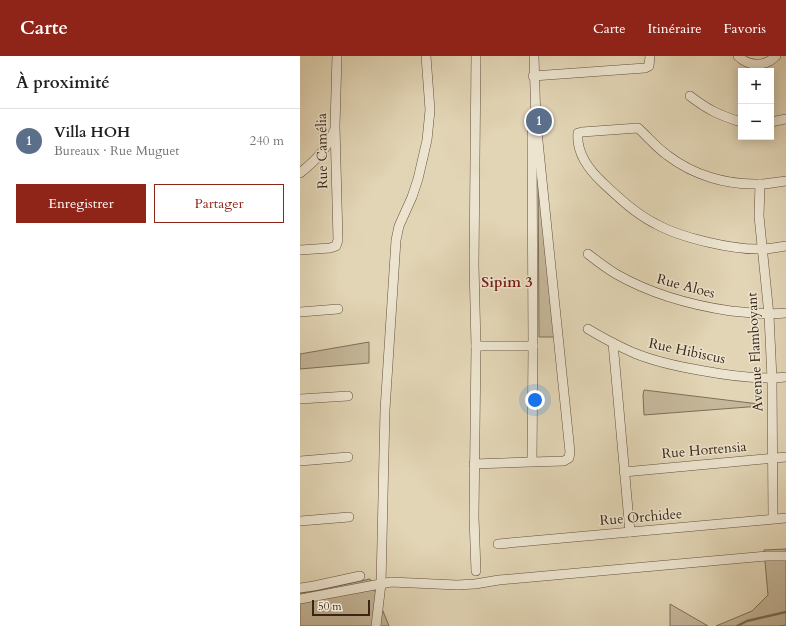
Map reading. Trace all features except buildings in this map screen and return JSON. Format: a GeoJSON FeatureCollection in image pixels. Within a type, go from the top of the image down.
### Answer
{"type":"FeatureCollection","features":[{"type":"Feature","properties":{"kind":"street","name":"Rue Camélia"},"geometry":{"type":"LineString","coordinates":[[300,250],[330,248],[336,246],[338,240],[335,126],[337,56]]}},
{"type":"Feature","properties":{"kind":"street"},"geometry":{"type":"LineString","coordinates":[[376,626],[381,584],[385,410],[396,240],[398,226],[412,197],[418,179],[427,140],[430,110],[426,56]]}},
{"type":"Feature","properties":{"kind":"street"},"geometry":{"type":"LineString","coordinates":[[476,56],[474,265],[476,346],[474,517],[476,571]]}},
{"type":"Feature","properties":{"kind":"street"},"geometry":{"type":"LineString","coordinates":[[474,464],[564,461],[569,458],[570,452],[536,122],[534,56]]}},
{"type":"Feature","properties":{"kind":"street"},"geometry":{"type":"LineString","coordinates":[[534,76],[646,68],[650,66],[650,56]]}},
{"type":"Feature","properties":{"kind":"street"},"geometry":{"type":"LineString","coordinates":[[738,56],[748,64],[760,65],[776,56]]}},
{"type":"Feature","properties":{"kind":"street"},"geometry":{"type":"LineString","coordinates":[[690,96],[708,110],[723,117],[738,121]]}},
{"type":"Feature","properties":{"kind":"street"},"geometry":{"type":"LineString","coordinates":[[774,121],[786,119]]}},
{"type":"Feature","properties":{"kind":"street"},"geometry":{"type":"LineString","coordinates":[[532,461],[532,133],[536,122]]}},
{"type":"Feature","properties":{"kind":"street"},"geometry":{"type":"LineString","coordinates":[[300,173],[322,153],[330,141],[335,126]]}},
{"type":"Feature","properties":{"kind":"street"},"geometry":{"type":"LineString","coordinates":[[786,181],[760,184],[740,184],[710,178],[688,169],[668,156],[638,128],[578,133],[580,151],[585,163],[594,174],[618,197],[656,225],[677,233],[740,248],[761,249],[786,246]]}},
{"type":"Feature","properties":{"kind":"street","name":"Avenue Flamboyant"},"geometry":{"type":"LineString","coordinates":[[760,184],[759,216],[761,249],[769,315],[772,379],[773,518]]}},
{"type":"Feature","properties":{"kind":"street","name":"Rue Aloes"},"geometry":{"type":"LineString","coordinates":[[588,254],[615,273],[642,287],[671,298],[708,308],[769,315],[786,313]]}},
{"type":"Feature","properties":{"kind":"street"},"geometry":{"type":"LineString","coordinates":[[300,312],[338,309]]}},
{"type":"Feature","properties":{"kind":"street","name":"Rue Hibiscus"},"geometry":{"type":"LineString","coordinates":[[588,329],[634,353],[670,364],[723,374],[772,379],[786,377]]}},
{"type":"Feature","properties":{"kind":"street"},"geometry":{"type":"LineString","coordinates":[[613,343],[630,532]]}},
{"type":"Feature","properties":{"kind":"street"},"geometry":{"type":"LineString","coordinates":[[476,346],[533,346]]}},
{"type":"Feature","properties":{"kind":"street"},"geometry":{"type":"LineString","coordinates":[[300,399],[348,396]]}},
{"type":"Feature","properties":{"kind":"street"},"geometry":{"type":"LineString","coordinates":[[300,461],[348,457]]}},
{"type":"Feature","properties":{"kind":"street","name":"Rue Hortensia"},"geometry":{"type":"LineString","coordinates":[[624,472],[786,457]]}},
{"type":"Feature","properties":{"kind":"street"},"geometry":{"type":"LineString","coordinates":[[300,521],[348,517]]}},
{"type":"Feature","properties":{"kind":"street","name":"Rue Orchidee"},"geometry":{"type":"LineString","coordinates":[[498,544],[786,518]]}},
{"type":"Feature","properties":{"kind":"street"},"geometry":{"type":"LineString","coordinates":[[300,599],[390,582],[457,585],[475,584],[621,569],[767,556],[786,556]]}},
{"type":"Feature","properties":{"kind":"street"},"geometry":{"type":"LineString","coordinates":[[300,588],[360,576]]}},
{"type":"Feature","properties":{"kind":"shaded area"},"geometry":{"type":"Polygon","coordinates":[[[538,154],[555,337],[539,337],[538,154]]]}},
{"type":"Feature","properties":{"kind":"shaded area"},"geometry":{"type":"Polygon","coordinates":[[[369,342],[369,363],[300,369],[300,354],[369,342]]]}},
{"type":"Feature","properties":{"kind":"shaded area"},"geometry":{"type":"Polygon","coordinates":[[[644,390],[759,404],[761,406],[644,415],[644,390]]]}},
{"type":"Feature","properties":{"kind":"shaded area"},"geometry":{"type":"Polygon","coordinates":[[[786,549],[786,625],[716,626],[752,611],[768,595],[764,550],[786,549]]]}},
{"type":"Feature","properties":{"kind":"shaded area"},"geometry":{"type":"Polygon","coordinates":[[[370,579],[389,626],[300,626],[300,593],[370,579]]]}},
{"type":"Feature","properties":{"kind":"shaded area"},"geometry":{"type":"Polygon","coordinates":[[[670,604],[708,626],[670,626],[670,604]]]}},
{"type":"Feature","properties":{"kind":"waterway"},"geometry":{"type":"LineString","coordinates":[[737,626],[747,621],[786,612]]}},
{"type":"Feature","properties":{"kind":"place","name":"Villa HOH"},"geometry":{"type":"Point","coordinates":[539,121]}},
{"type":"Feature","properties":{"kind":"district","name":"Sipim 3"},"geometry":{"type":"Point","coordinates":[507,282]}}]}
